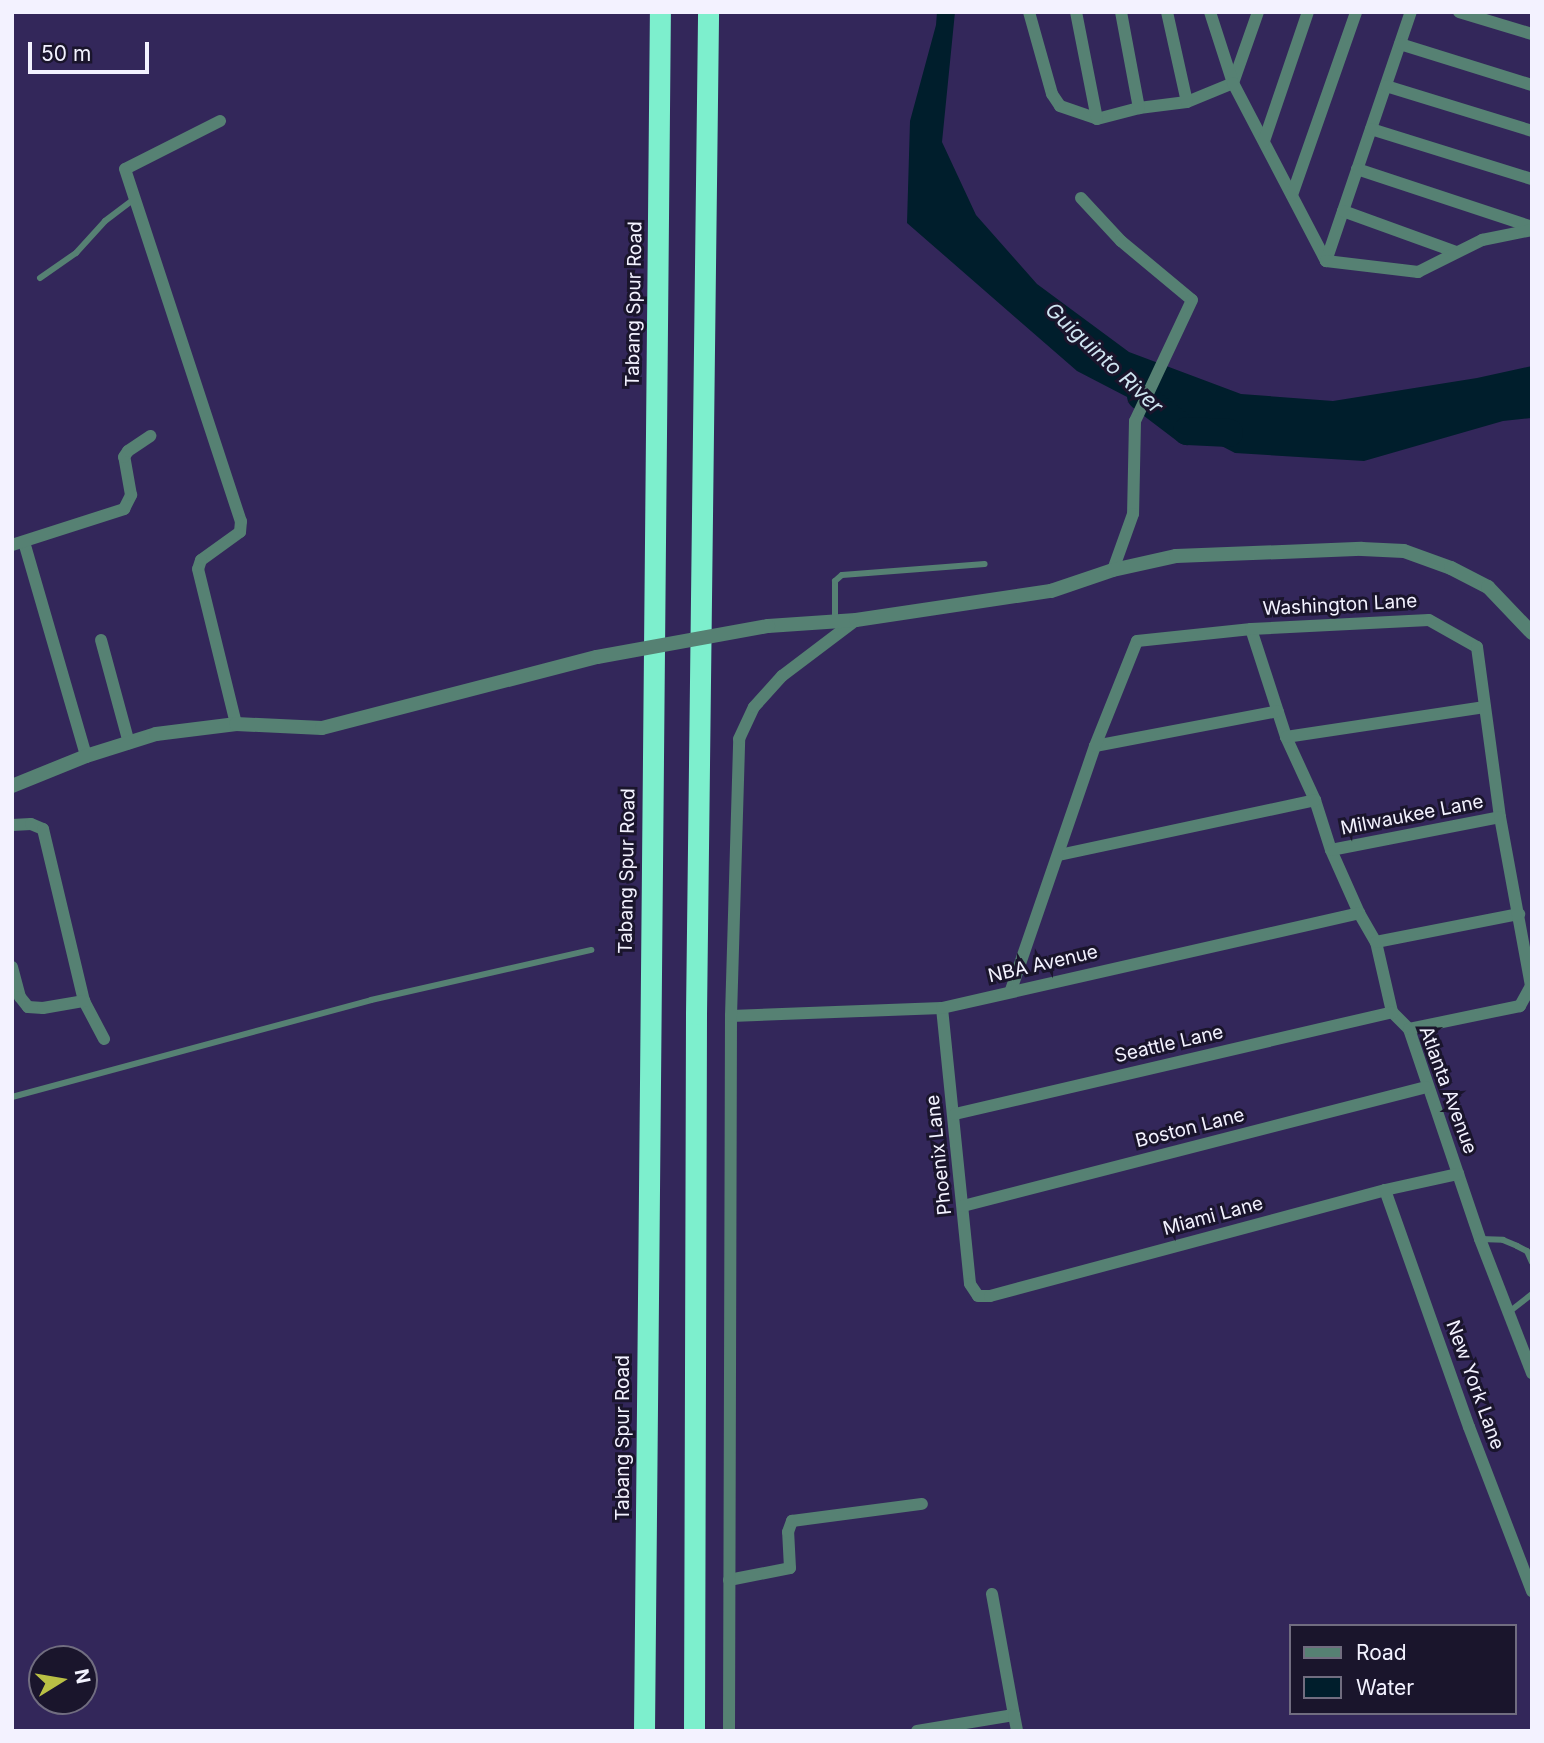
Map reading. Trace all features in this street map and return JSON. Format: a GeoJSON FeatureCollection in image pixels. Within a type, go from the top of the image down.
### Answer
{"type":"FeatureCollection","features":[{"type":"Feature","properties":{"kind":"highway","name":"Tabang Spur Road"},"geometry":{"type":"LineString","coordinates":[[644,1731],[660,12]]}},
{"type":"Feature","properties":{"kind":"highway"},"geometry":{"type":"LineString","coordinates":[[694,1731],[696,1014],[708,12]]}},
{"type":"Feature","properties":{"kind":"street"},"geometry":{"type":"LineString","coordinates":[[1029,12],[1052,94],[1060,106],[1097,119],[1139,108],[1187,102],[1233,83],[1258,12]]}},
{"type":"Feature","properties":{"kind":"street"},"geometry":{"type":"LineString","coordinates":[[1076,12],[1097,119]]}},
{"type":"Feature","properties":{"kind":"street"},"geometry":{"type":"LineString","coordinates":[[1121,12],[1139,108]]}},
{"type":"Feature","properties":{"kind":"street"},"geometry":{"type":"LineString","coordinates":[[1167,12],[1187,102]]}},
{"type":"Feature","properties":{"kind":"street"},"geometry":{"type":"LineString","coordinates":[[1210,12],[1233,83],[1326,261]]}},
{"type":"Feature","properties":{"kind":"street"},"geometry":{"type":"LineString","coordinates":[[1264,141],[1308,12]]}},
{"type":"Feature","properties":{"kind":"street"},"geometry":{"type":"LineString","coordinates":[[1292,195],[1356,12]]}},
{"type":"Feature","properties":{"kind":"street"},"geometry":{"type":"LineString","coordinates":[[1326,261],[1411,12]]}},
{"type":"Feature","properties":{"kind":"street"},"geometry":{"type":"LineString","coordinates":[[1459,12],[1532,34]]}},
{"type":"Feature","properties":{"kind":"street"},"geometry":{"type":"LineString","coordinates":[[1400,44],[1532,85]]}},
{"type":"Feature","properties":{"kind":"street"},"geometry":{"type":"LineString","coordinates":[[1386,86],[1532,131]]}},
{"type":"Feature","properties":{"kind":"street"},"geometry":{"type":"LineString","coordinates":[[220,121],[125,169],[133,200],[241,521],[240,532],[201,560],[198,569],[236,724]]}},
{"type":"Feature","properties":{"kind":"street"},"geometry":{"type":"LineString","coordinates":[[1371,129],[1532,178]]}},
{"type":"Feature","properties":{"kind":"street"},"geometry":{"type":"LineString","coordinates":[[1357,169],[1532,228]]}},
{"type":"Feature","properties":{"kind":"street"},"geometry":{"type":"LineString","coordinates":[[1081,198],[1121,241],[1192,300],[1165,352],[1135,421],[1133,514],[1113,570]]}},
{"type":"Feature","properties":{"kind":"street"},"geometry":{"type":"LineString","coordinates":[[1343,211],[1456,253]]}},
{"type":"Feature","properties":{"kind":"street"},"geometry":{"type":"LineString","coordinates":[[1326,261],[1418,272],[1482,240],[1532,228]]}},
{"type":"Feature","properties":{"kind":"street"},"geometry":{"type":"LineString","coordinates":[[86,756],[18,544],[124,509],[131,495],[124,457],[150,436]]}},
{"type":"Feature","properties":{"kind":"street"},"geometry":{"type":"LineString","coordinates":[[12,786],[86,756],[180,730],[236,724],[322,728],[597,657],[768,626],[856,620],[1051,591],[1113,570],[1176,556],[1362,549],[1404,551],[1451,568],[1488,587],[1532,633]]}},
{"type":"Feature","properties":{"kind":"street"},"geometry":{"type":"LineString","coordinates":[[729,1731],[731,1016],[739,740],[754,707],[782,676],[856,620]]}},
{"type":"Feature","properties":{"kind":"street","name":"Washington Lane"},"geometry":{"type":"LineString","coordinates":[[1251,629],[1429,620],[1477,647],[1500,817],[1520,914],[1531,986],[1520,1006],[1409,1029]]}},
{"type":"Feature","properties":{"kind":"street"},"geometry":{"type":"LineString","coordinates":[[1011,990],[1095,746],[1138,641],[1251,629]]}},
{"type":"Feature","properties":{"kind":"street","name":"Atlanta Avenue"},"geometry":{"type":"LineString","coordinates":[[1251,629],[1286,737],[1315,800],[1331,850],[1359,913],[1376,942],[1392,1012],[1409,1029],[1426,1087],[1480,1239],[1532,1373]]}},
{"type":"Feature","properties":{"kind":"street"},"geometry":{"type":"LineString","coordinates":[[101,640],[130,743]]}},
{"type":"Feature","properties":{"kind":"street"},"geometry":{"type":"LineString","coordinates":[[1286,737],[1485,707]]}},
{"type":"Feature","properties":{"kind":"street"},"geometry":{"type":"LineString","coordinates":[[1095,746],[1278,711]]}},
{"type":"Feature","properties":{"kind":"street"},"geometry":{"type":"LineString","coordinates":[[1059,855],[1315,800]]}},
{"type":"Feature","properties":{"kind":"street","name":"Milwaukee Lane"},"geometry":{"type":"LineString","coordinates":[[1331,850],[1500,817]]}},
{"type":"Feature","properties":{"kind":"street"},"geometry":{"type":"LineString","coordinates":[[12,825],[31,824],[43,829],[84,1001],[104,1039]]}},
{"type":"Feature","properties":{"kind":"street","name":"NBA Avenue"},"geometry":{"type":"LineString","coordinates":[[731,1016],[942,1008],[1011,990],[1359,913]]}},
{"type":"Feature","properties":{"kind":"street"},"geometry":{"type":"LineString","coordinates":[[1376,942],[1520,914]]}},
{"type":"Feature","properties":{"kind":"street"},"geometry":{"type":"LineString","coordinates":[[12,968],[20,997],[28,1007],[84,1001]]}},
{"type":"Feature","properties":{"kind":"street","name":"Phoenix Lane"},"geometry":{"type":"LineString","coordinates":[[942,1008],[955,1114],[970,1283],[978,1296]]}},
{"type":"Feature","properties":{"kind":"street","name":"Seattle Lane"},"geometry":{"type":"LineString","coordinates":[[955,1114],[1392,1012]]}},
{"type":"Feature","properties":{"kind":"street","name":"Boston Lane"},"geometry":{"type":"LineString","coordinates":[[963,1206],[1426,1087]]}},
{"type":"Feature","properties":{"kind":"street","name":"Miami Lane"},"geometry":{"type":"LineString","coordinates":[[978,1296],[990,1296],[1385,1190],[1458,1174]]}},
{"type":"Feature","properties":{"kind":"street","name":"New York Lane"},"geometry":{"type":"LineString","coordinates":[[1385,1190],[1469,1427],[1532,1591]]}},
{"type":"Feature","properties":{"kind":"street"},"geometry":{"type":"LineString","coordinates":[[729,1580],[790,1568],[788,1532],[792,1521],[922,1504]]}},
{"type":"Feature","properties":{"kind":"street"},"geometry":{"type":"LineString","coordinates":[[992,1594],[1017,1731]]}},
{"type":"Feature","properties":{"kind":"street"},"geometry":{"type":"LineString","coordinates":[[926,1730],[1014,1715]]}},
{"type":"Feature","properties":{"kind":"lane"},"geometry":{"type":"LineString","coordinates":[[40,278],[76,253],[113,214],[133,200]]}},
{"type":"Feature","properties":{"kind":"lane"},"geometry":{"type":"LineString","coordinates":[[835,622],[835,581],[842,575],[985,564]]}},
{"type":"Feature","properties":{"kind":"lane"},"geometry":{"type":"LineString","coordinates":[[12,1097],[371,999],[590,950]]}},
{"type":"Feature","properties":{"kind":"lane"},"geometry":{"type":"LineString","coordinates":[[1480,1239],[1503,1240],[1517,1246],[1527,1251],[1532,1262]]}},
{"type":"Feature","properties":{"kind":"lane"},"geometry":{"type":"LineString","coordinates":[[1508,1313],[1532,1294]]}},
{"type":"Feature","properties":{"kind":"water"},"geometry":{"type":"Polygon","coordinates":[[[937,12],[955,12],[942,142],[976,215],[1037,284],[1129,352],[1241,394],[1333,401],[1477,378],[1532,366],[1532,418],[1503,421],[1364,461],[1235,453],[1077,371],[907,223],[910,121],[936,25],[937,12]]]}},
{"type":"Feature","properties":{"kind":"waterway","name":"Guiguinto River"},"geometry":{"type":"LineString","coordinates":[[1141,396],[1187,431],[1229,433]]}}]}
